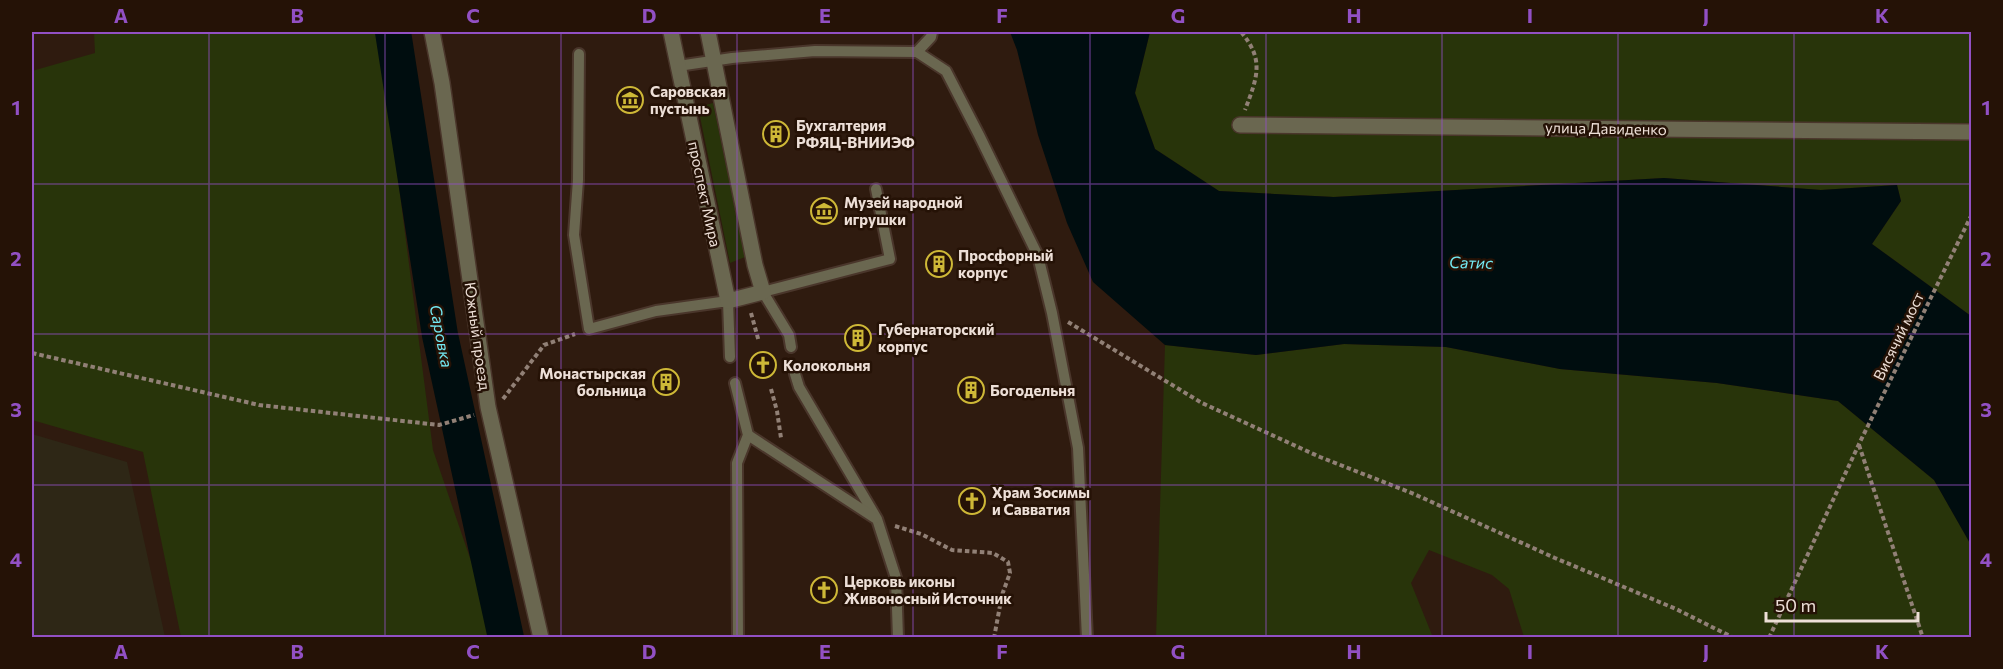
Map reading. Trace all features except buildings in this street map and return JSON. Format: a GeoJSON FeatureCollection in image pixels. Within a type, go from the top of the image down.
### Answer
{"type":"FeatureCollection","features":[{"type":"Feature","properties":{"kind":"street","name":"Южный проезд"},"geometry":{"type":"LineString","coordinates":[[432,32],[442,83],[488,407],[541,638]]}},
{"type":"Feature","properties":{"kind":"street","name":"проспект Мира"},"geometry":{"type":"LineString","coordinates":[[671,32],[728,301]]}},
{"type":"Feature","properties":{"kind":"street"},"geometry":{"type":"LineString","coordinates":[[708,32],[754,265],[763,292],[728,301]]}},
{"type":"Feature","properties":{"kind":"street","name":"улица Давиденко"},"geometry":{"type":"LineString","coordinates":[[1240,125],[1971,132]]}},
{"type":"Feature","properties":{"kind":"lane"},"geometry":{"type":"LineString","coordinates":[[917,52],[931,37],[932,32]]}},
{"type":"Feature","properties":{"kind":"lane"},"geometry":{"type":"LineString","coordinates":[[678,66],[714,60],[815,51],[917,52],[946,71],[980,135],[1038,256],[1052,313],[1078,448],[1087,638]]}},
{"type":"Feature","properties":{"kind":"lane"},"geometry":{"type":"LineString","coordinates":[[579,54],[578,180],[574,235],[589,329],[656,311],[728,301]]}},
{"type":"Feature","properties":{"kind":"lane"},"geometry":{"type":"LineString","coordinates":[[791,347],[789,335],[763,292],[890,259],[876,189]]}},
{"type":"Feature","properties":{"kind":"lane","name":"проспект Мира"},"geometry":{"type":"LineString","coordinates":[[728,301],[730,357]]}},
{"type":"Feature","properties":{"kind":"lane"},"geometry":{"type":"LineString","coordinates":[[795,374],[799,387],[878,519],[896,578],[898,638]]}},
{"type":"Feature","properties":{"kind":"lane"},"geometry":{"type":"LineString","coordinates":[[735,383],[748,435],[737,463],[738,638]]}},
{"type":"Feature","properties":{"kind":"lane"},"geometry":{"type":"LineString","coordinates":[[748,435],[878,519]]}},
{"type":"Feature","properties":{"kind":"path"},"geometry":{"type":"LineString","coordinates":[[1240,125],[1258,71],[1251,44],[1241,32]]}},
{"type":"Feature","properties":{"kind":"path","name":"Висячий мост"},"geometry":{"type":"LineString","coordinates":[[1769,638],[1859,444],[1971,214]]}},
{"type":"Feature","properties":{"kind":"path"},"geometry":{"type":"LineString","coordinates":[[1052,313],[1202,403],[1320,457],[1414,494],[1676,609],[1734,638]]}},
{"type":"Feature","properties":{"kind":"path"},"geometry":{"type":"LineString","coordinates":[[502,399],[544,345],[589,329]]}},
{"type":"Feature","properties":{"kind":"path"},"geometry":{"type":"LineString","coordinates":[[32,353],[259,405],[439,425],[477,414]]}},
{"type":"Feature","properties":{"kind":"path"},"geometry":{"type":"LineString","coordinates":[[771,389],[777,411],[783,458]]}},
{"type":"Feature","properties":{"kind":"path"},"geometry":{"type":"LineString","coordinates":[[1859,444],[1923,638]]}},
{"type":"Feature","properties":{"kind":"path"},"geometry":{"type":"LineString","coordinates":[[878,519],[921,534],[952,550],[993,552],[1008,562],[1010,573],[1002,595],[994,638]]}},
{"type":"Feature","properties":{"kind":"shaded area"},"geometry":{"type":"Polygon","coordinates":[[[32,434],[127,462],[165,637],[32,637],[32,434]]]}},
{"type":"Feature","properties":{"kind":"green space"},"geometry":{"type":"Polygon","coordinates":[[[94,32],[379,32],[433,450],[497,637],[181,637],[143,452],[32,420],[32,71],[95,53],[94,32]]]}},
{"type":"Feature","properties":{"kind":"green space"},"geometry":{"type":"Polygon","coordinates":[[[1150,32],[1971,32],[1971,316],[1872,244],[1901,201],[1897,185],[1821,190],[1664,178],[1334,197],[1219,191],[1155,149],[1135,93],[1150,32]]]}},
{"type":"Feature","properties":{"kind":"green space"},"geometry":{"type":"Polygon","coordinates":[[[713,103],[745,257],[730,263],[698,107],[713,103]]]}},
{"type":"Feature","properties":{"kind":"green space"},"geometry":{"type":"Polygon","coordinates":[[[1344,344],[1446,347],[1560,369],[1717,383],[1838,401],[1934,480],[1971,545],[1971,637],[1524,637],[1509,589],[1492,575],[1429,550],[1411,583],[1432,635],[1435,637],[1156,638],[1165,345],[1256,355],[1344,344]]]}},
{"type":"Feature","properties":{"kind":"water","name":"Сатис"},"geometry":{"type":"Polygon","coordinates":[[[1010,32],[1150,32],[1135,93],[1155,149],[1219,191],[1334,197],[1664,178],[1821,190],[1897,185],[1901,201],[1872,244],[1971,316],[1971,545],[1934,480],[1838,401],[1717,383],[1560,369],[1446,347],[1344,344],[1256,355],[1165,345],[1093,282],[1067,223],[1038,135],[1017,50],[1010,32]]]}},
{"type":"Feature","properties":{"kind":"waterway","name":"Саровка"},"geometry":{"type":"LineString","coordinates":[[393,32],[440,335],[506,638]]}},
{"type":"Feature","properties":{"kind":"place","name":"Саровская пустынь"},"geometry":{"type":"Point","coordinates":[630,100]}},
{"type":"Feature","properties":{"kind":"place","name":"Бухгалтерия РФЯЦ-ВНИИЭФ"},"geometry":{"type":"Point","coordinates":[776,134]}},
{"type":"Feature","properties":{"kind":"place","name":"Музей народной игрушки"},"geometry":{"type":"Point","coordinates":[824,211]}},
{"type":"Feature","properties":{"kind":"place","name":"Просфорный корпус"},"geometry":{"type":"Point","coordinates":[939,264]}},
{"type":"Feature","properties":{"kind":"place","name":"Губернаторский корпус"},"geometry":{"type":"Point","coordinates":[858,338]}},
{"type":"Feature","properties":{"kind":"place","name":"Колокольня"},"geometry":{"type":"Point","coordinates":[763,365]}},
{"type":"Feature","properties":{"kind":"place","name":"Монастырская больница"},"geometry":{"type":"Point","coordinates":[666,382]}},
{"type":"Feature","properties":{"kind":"place","name":"Богодельня"},"geometry":{"type":"Point","coordinates":[971,390]}},
{"type":"Feature","properties":{"kind":"place","name":"Храм Зосимы и Савватия"},"geometry":{"type":"Point","coordinates":[972,501]}},
{"type":"Feature","properties":{"kind":"place","name":"Церковь иконы Живоносный Источник"},"geometry":{"type":"Point","coordinates":[824,590]}}]}
